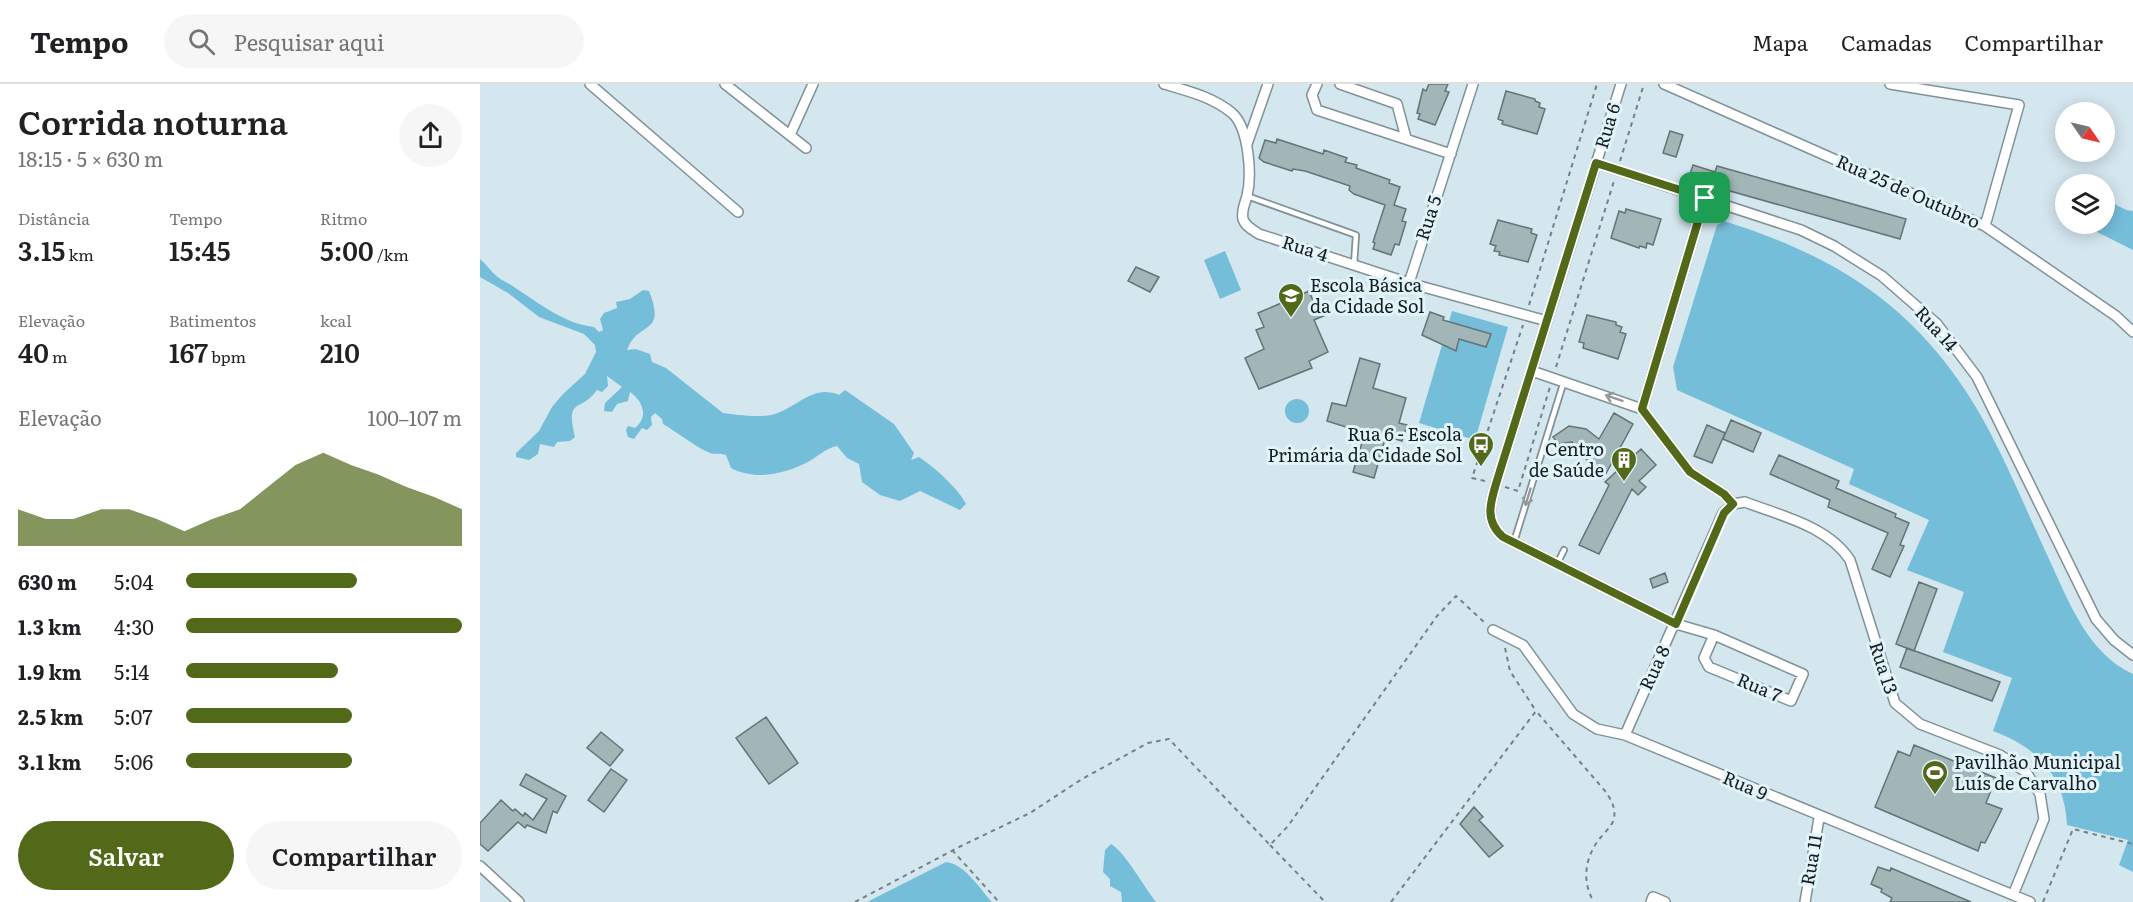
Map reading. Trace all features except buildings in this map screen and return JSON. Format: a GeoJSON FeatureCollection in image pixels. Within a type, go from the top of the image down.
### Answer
{"type":"FeatureCollection","features":[{"type":"Feature","properties":{"kind":"street"},"geometry":{"type":"LineString","coordinates":[[590,84],[738,212]]}},
{"type":"Feature","properties":{"kind":"street"},"geometry":{"type":"LineString","coordinates":[[725,84],[806,148]]}},
{"type":"Feature","properties":{"kind":"street"},"geometry":{"type":"LineString","coordinates":[[790,135],[813,84]]}},
{"type":"Feature","properties":{"kind":"street"},"geometry":{"type":"LineString","coordinates":[[1164,84],[1202,96],[1233,114],[1240,122],[1247,146]]}},
{"type":"Feature","properties":{"kind":"street"},"geometry":{"type":"LineString","coordinates":[[1247,146],[1268,84]]}},
{"type":"Feature","properties":{"kind":"street"},"geometry":{"type":"LineString","coordinates":[[1317,84],[1312,95],[1317,110],[1450,154]]}},
{"type":"Feature","properties":{"kind":"street"},"geometry":{"type":"LineString","coordinates":[[1340,84],[1397,104],[1406,138]]}},
{"type":"Feature","properties":{"kind":"street","name":"Rua 5"},"geometry":{"type":"LineString","coordinates":[[1408,283],[1473,84]]}},
{"type":"Feature","properties":{"kind":"street","name":"Rua 6"},"geometry":{"type":"LineString","coordinates":[[1489,511],[1620,84]]}},
{"type":"Feature","properties":{"kind":"street","name":"Rua 25 de Outubro"},"geometry":{"type":"LineString","coordinates":[[1664,84],[1985,226],[2116,316],[2133,332]]}},
{"type":"Feature","properties":{"kind":"street"},"geometry":{"type":"LineString","coordinates":[[1890,84],[2019,105],[1985,226]]}},
{"type":"Feature","properties":{"kind":"street","name":"Rua 4"},"geometry":{"type":"LineString","coordinates":[[1247,146],[1247,196],[1242,208],[1243,220],[1259,234],[1408,283],[1547,321]]}},
{"type":"Feature","properties":{"kind":"street","name":"Rua 14"},"geometry":{"type":"LineString","coordinates":[[1596,163],[1801,230],[1834,246],[1882,276],[1937,324],[1977,377],[2096,619],[2114,640],[2133,655]]}},
{"type":"Feature","properties":{"kind":"street"},"geometry":{"type":"LineString","coordinates":[[1642,409],[1705,198]]}},
{"type":"Feature","properties":{"kind":"street"},"geometry":{"type":"LineString","coordinates":[[1532,371],[1642,409],[1690,472],[1724,494],[1733,504]]}},
{"type":"Feature","properties":{"kind":"street","name":"Rua 13"},"geometry":{"type":"LineString","coordinates":[[1733,504],[1745,501],[1827,535],[1840,546],[1850,560],[1895,703],[1920,724],[2000,755],[2026,772],[2040,794],[2044,819],[2013,895]]}},
{"type":"Feature","properties":{"kind":"street","name":"Rua 8"},"geometry":{"type":"LineString","coordinates":[[1624,735],[1676,624],[1724,513],[1733,504]]}},
{"type":"Feature","properties":{"kind":"street","name":"Rua 7"},"geometry":{"type":"LineString","coordinates":[[1489,511],[1494,528],[1514,543],[1676,624],[1714,635],[1803,674],[1791,701],[1709,667],[1704,658],[1714,635]]}},
{"type":"Feature","properties":{"kind":"street","name":"Rua 9"},"geometry":{"type":"LineString","coordinates":[[1493,630],[1523,645],[1573,714],[1597,729],[1624,735],[1819,818],[2030,902]]}},
{"type":"Feature","properties":{"kind":"street","name":"Rua 11"},"geometry":{"type":"LineString","coordinates":[[1805,902],[1819,818]]}},
{"type":"Feature","properties":{"kind":"street"},"geometry":{"type":"LineString","coordinates":[[480,866],[519,902]]}},
{"type":"Feature","properties":{"kind":"street"},"geometry":{"type":"LineString","coordinates":[[1651,902],[1653,897],[1665,902]]}},
{"type":"Feature","properties":{"kind":"lane"},"geometry":{"type":"LineString","coordinates":[[1247,196],[1356,236],[1354,265]]}},
{"type":"Feature","properties":{"kind":"lane"},"geometry":{"type":"LineString","coordinates":[[1514,543],[1564,381]]}},
{"type":"Feature","properties":{"kind":"lane"},"geometry":{"type":"LineString","coordinates":[[1557,564],[1564,550]]}},
{"type":"Feature","properties":{"kind":"path"},"geometry":{"type":"LineString","coordinates":[[1527,310],[1597,84]]}},
{"type":"Feature","properties":{"kind":"path"},"geometry":{"type":"LineString","coordinates":[[1619,165],[1644,84]]}},
{"type":"Feature","properties":{"kind":"path"},"geometry":{"type":"LineString","coordinates":[[1554,374],[1615,176]]}},
{"type":"Feature","properties":{"kind":"path"},"geometry":{"type":"LineString","coordinates":[[1524,321],[1472,478],[1518,491],[1552,381]]}},
{"type":"Feature","properties":{"kind":"path"},"geometry":{"type":"LineString","coordinates":[[1270,845],[1288,826],[1437,616],[1456,596],[1505,644],[1505,657],[1510,671],[1536,711],[1606,792],[1614,806],[1614,820],[1594,845],[1588,862],[1586,882],[1588,892],[1594,902]]}},
{"type":"Feature","properties":{"kind":"path"},"geometry":{"type":"LineString","coordinates":[[1391,902],[1536,711]]}},
{"type":"Feature","properties":{"kind":"path"},"geometry":{"type":"LineString","coordinates":[[855,902],[952,850],[1030,813],[1082,779],[1148,743],[1169,739],[1324,902]]}},
{"type":"Feature","properties":{"kind":"path"},"geometry":{"type":"LineString","coordinates":[[2043,902],[2073,829],[2133,844]]}},
{"type":"Feature","properties":{"kind":"path"},"geometry":{"type":"LineString","coordinates":[[952,850],[999,902]]}},
{"type":"Feature","properties":{"kind":"shaded area"},"geometry":{"type":"Polygon","coordinates":[[[2115,204],[2133,211],[2133,250],[2101,234],[2115,234],[2115,204]]]}},
{"type":"Feature","properties":{"kind":"shaded area"},"geometry":{"type":"Polygon","coordinates":[[[1724,221],[1800,250],[1835,267],[1867,288],[1897,311],[1925,338],[1974,404],[2004,461],[2081,624],[2104,653],[2117,665],[2133,674],[2133,872],[2119,865],[2128,840],[2067,825],[2061,792],[2046,766],[2023,746],[1993,731],[2012,678],[1943,652],[1964,592],[1907,570],[1929,520],[1849,484],[1854,469],[1677,390],[1673,367],[1717,225],[1724,221]]]}},
{"type":"Feature","properties":{"kind":"shaded area"},"geometry":{"type":"Polygon","coordinates":[[[1225,251],[1241,290],[1220,299],[1204,260],[1225,251]]]}},
{"type":"Feature","properties":{"kind":"shaded area"},"geometry":{"type":"Polygon","coordinates":[[[480,259],[501,279],[547,309],[570,321],[594,327],[599,332],[603,330],[600,319],[604,313],[617,308],[616,302],[630,299],[643,290],[649,291],[654,305],[653,322],[638,334],[627,350],[636,349],[650,354],[652,362],[666,368],[723,413],[749,416],[770,415],[783,411],[813,394],[830,392],[839,395],[845,390],[894,424],[914,453],[911,460],[919,457],[932,466],[952,485],[966,504],[960,510],[920,491],[900,501],[880,495],[862,482],[859,464],[847,458],[837,446],[789,470],[760,475],[731,468],[726,455],[710,453],[697,446],[663,424],[662,419],[655,413],[651,417],[652,425],[647,430],[642,428],[634,439],[628,437],[626,430],[628,426],[635,428],[639,424],[643,409],[630,392],[628,401],[617,404],[612,412],[604,411],[605,403],[622,387],[607,376],[608,386],[602,392],[597,390],[573,410],[572,424],[575,437],[570,441],[557,442],[554,447],[540,444],[538,454],[529,460],[516,457],[516,453],[539,431],[552,407],[585,374],[596,352],[595,345],[584,334],[539,317],[508,293],[480,277],[480,259]]]}},
{"type":"Feature","properties":{"kind":"shaded area"},"geometry":{"type":"Polygon","coordinates":[[[1452,311],[1508,327],[1475,440],[1419,423],[1452,311]]]}},
{"type":"Feature","properties":{"kind":"shaded area"},"geometry":{"type":"Polygon","coordinates":[[[1297,399],[1302,400],[1308,406],[1308,416],[1302,422],[1297,423],[1292,422],[1286,416],[1285,411],[1286,406],[1292,400],[1297,399]]]}},
{"type":"Feature","properties":{"kind":"shaded area"},"geometry":{"type":"Polygon","coordinates":[[[1111,844],[1128,862],[1156,902],[1122,902],[1121,892],[1110,886],[1110,879],[1103,872],[1105,850],[1111,844]]]}},
{"type":"Feature","properties":{"kind":"shaded area"},"geometry":{"type":"Polygon","coordinates":[[[946,862],[966,872],[992,902],[867,902],[946,862]]]}},
{"type":"Feature","properties":{"kind":"place","name":"Escola Básica da Cidade Sol"},"geometry":{"type":"Point","coordinates":[1291,319]}},
{"type":"Feature","properties":{"kind":"place","name":"Rua 6 - Escola Primária da Cidade Sol"},"geometry":{"type":"Point","coordinates":[1481,468]}},
{"type":"Feature","properties":{"kind":"place","name":"Centro de Saúde"},"geometry":{"type":"Point","coordinates":[1624,483]}},
{"type":"Feature","properties":{"kind":"place","name":"Pavilhão Municipal Luís de Carvalho"},"geometry":{"type":"Point","coordinates":[1935,796]}},
{"type":"Feature","properties":{"kind":"route"},"geometry":{"type":"LineString","coordinates":[[1596,163],[1705,198],[1642,409],[1690,472],[1724,494],[1733,504],[1724,513],[1676,624],[1503,537],[1494,528],[1489,511],[1596,163]]}}]}
